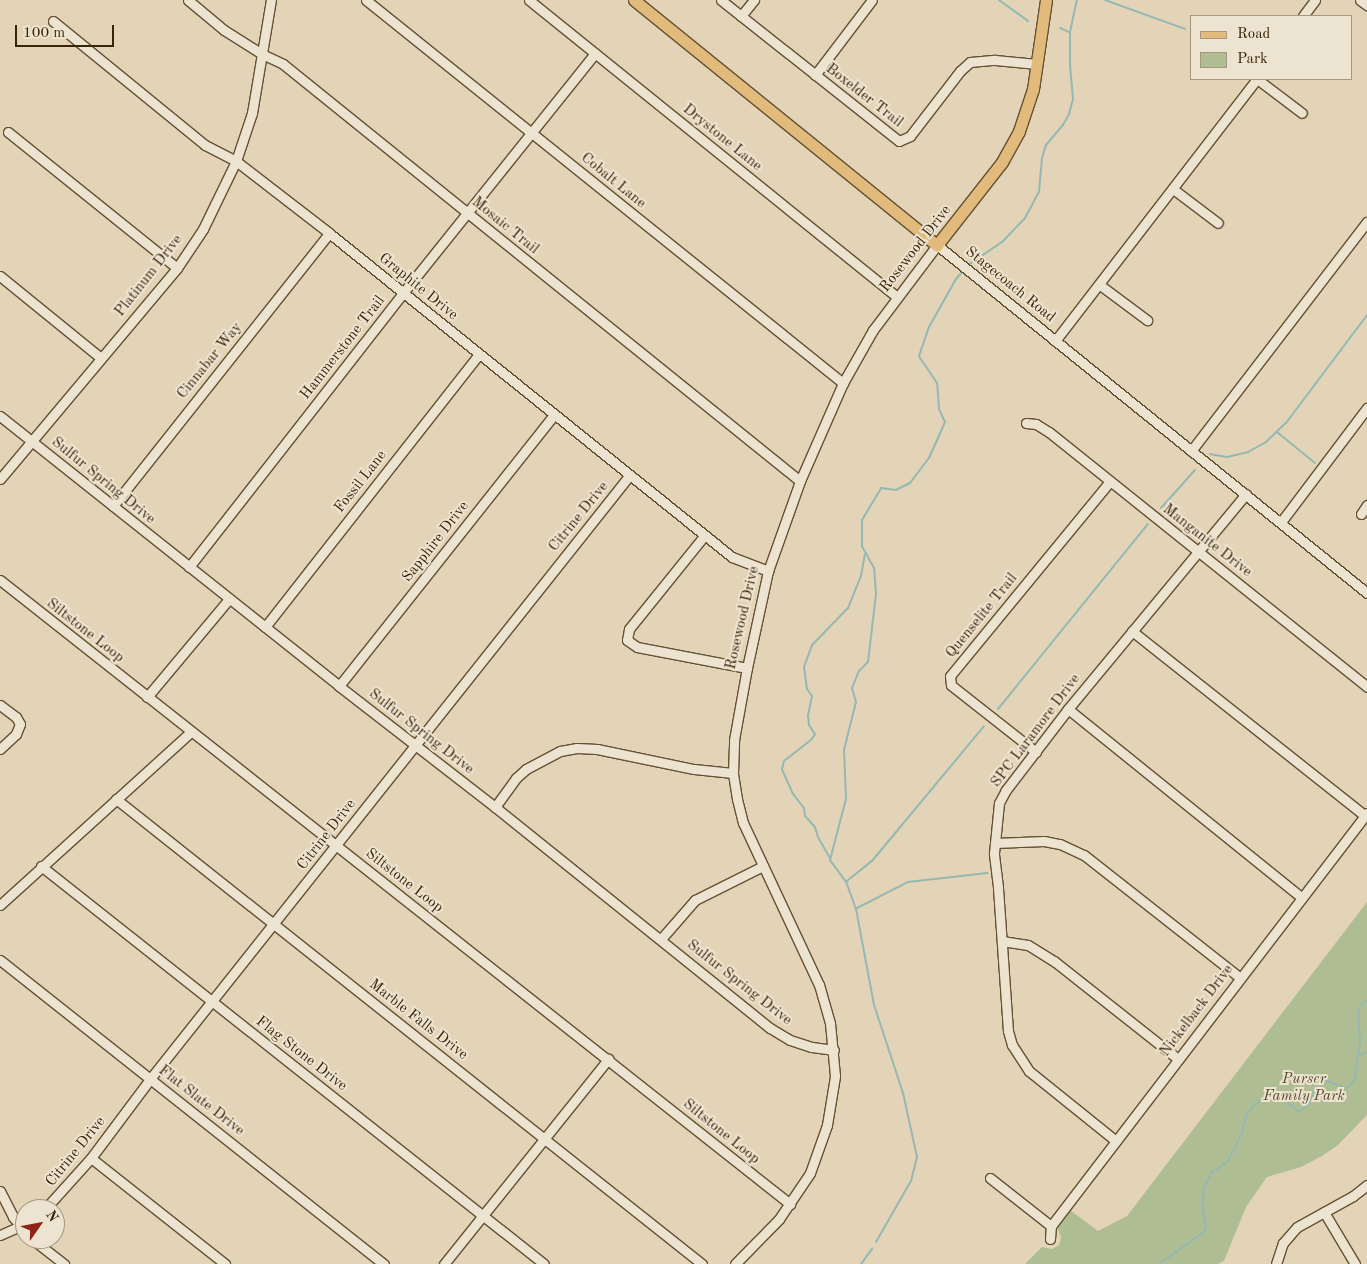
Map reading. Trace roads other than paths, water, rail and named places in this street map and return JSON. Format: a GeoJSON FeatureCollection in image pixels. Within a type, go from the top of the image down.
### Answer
{"type":"FeatureCollection","features":[{"type":"Feature","properties":{"kind":"main road","name":"Stagecoach Road"},"geometry":{"type":"LineString","coordinates":[[634,0],[937,245]]}},
{"type":"Feature","properties":{"kind":"main road","name":"Rosewood Drive"},"geometry":{"type":"LineString","coordinates":[[937,245],[1013,145],[1027,111],[1037,64],[1046,0]]}},
{"type":"Feature","properties":{"kind":"street","name":"Mosaic Trail"},"geometry":{"type":"LineString","coordinates":[[188,0],[224,30],[262,54],[283,64],[800,481]]}},
{"type":"Feature","properties":{"kind":"street","name":"Platinum Drive"},"geometry":{"type":"LineString","coordinates":[[0,478],[177,268],[203,229],[236,161],[252,112],[271,0]]}},
{"type":"Feature","properties":{"kind":"street","name":"Cobalt Lane"},"geometry":{"type":"LineString","coordinates":[[366,0],[843,383]]}},
{"type":"Feature","properties":{"kind":"street","name":"Drystone Lane"},"geometry":{"type":"LineString","coordinates":[[529,0],[897,297]]}},
{"type":"Feature","properties":{"kind":"street","name":"Boxelder Trail"},"geometry":{"type":"LineString","coordinates":[[721,0],[899,140],[910,136],[960,71],[970,62],[995,60],[1037,64]]}},
{"type":"Feature","properties":{"kind":"street"},"geometry":{"type":"LineString","coordinates":[[741,16],[754,0]]}},
{"type":"Feature","properties":{"kind":"street"},"geometry":{"type":"LineString","coordinates":[[815,75],[872,0]]}},
{"type":"Feature","properties":{"kind":"street"},"geometry":{"type":"LineString","coordinates":[[1304,15],[1315,0]]}},
{"type":"Feature","properties":{"kind":"street"},"geometry":{"type":"LineString","coordinates":[[1360,0],[1367,6]]}},
{"type":"Feature","properties":{"kind":"street","name":"Graphite Drive"},"geometry":{"type":"LineString","coordinates":[[53,20],[205,145],[236,161],[329,234],[704,536],[732,557],[768,571]]}},
{"type":"Feature","properties":{"kind":"street","name":"Hammerstone Trail"},"geometry":{"type":"LineString","coordinates":[[189,567],[403,293],[595,53]]}},
{"type":"Feature","properties":{"kind":"street"},"geometry":{"type":"LineString","coordinates":[[1055,341],[1256,80]]}},
{"type":"Feature","properties":{"kind":"street"},"geometry":{"type":"LineString","coordinates":[[1258,80],[1302,112]]}},
{"type":"Feature","properties":{"kind":"street"},"geometry":{"type":"LineString","coordinates":[[8,132],[177,268]]}},
{"type":"Feature","properties":{"kind":"street"},"geometry":{"type":"LineString","coordinates":[[1173,189],[1218,223]]}},
{"type":"Feature","properties":{"kind":"street"},"geometry":{"type":"LineString","coordinates":[[1191,451],[1367,222]]}},
{"type":"Feature","properties":{"kind":"street","name":"Cinnabar Way"},"geometry":{"type":"LineString","coordinates":[[113,506],[329,234]]}},
{"type":"Feature","properties":{"kind":"street","name":"Stagecoach Road"},"geometry":{"type":"LineString","coordinates":[[937,245],[1367,593]]}},
{"type":"Feature","properties":{"kind":"street","name":"Rosewood Drive"},"geometry":{"type":"LineString","coordinates":[[735,1264],[779,1219],[810,1173],[826,1125],[834,1084],[834,1050],[826,1006],[819,985],[743,823],[733,773],[734,740],[747,668],[768,571],[800,481],[843,383],[873,330],[937,245]]}},
{"type":"Feature","properties":{"kind":"street"},"geometry":{"type":"LineString","coordinates":[[0,276],[101,358]]}},
{"type":"Feature","properties":{"kind":"street"},"geometry":{"type":"LineString","coordinates":[[1100,285],[1147,320]]}},
{"type":"Feature","properties":{"kind":"street","name":"Fossil Lane"},"geometry":{"type":"LineString","coordinates":[[265,628],[479,354]]}},
{"type":"Feature","properties":{"kind":"street"},"geometry":{"type":"LineString","coordinates":[[1281,522],[1367,408]]}},
{"type":"Feature","properties":{"kind":"street","name":"Sapphire Drive"},"geometry":{"type":"LineString","coordinates":[[339,686],[554,415]]}},
{"type":"Feature","properties":{"kind":"street","name":"Sulfur Spring Drive"},"geometry":{"type":"LineString","coordinates":[[0,416],[265,628],[495,807],[770,1028],[790,1040],[812,1047],[834,1050]]}},
{"type":"Feature","properties":{"kind":"street","name":"Manganite Drive"},"geometry":{"type":"LineString","coordinates":[[1026,423],[1036,424],[1049,432],[1367,687]]}},
{"type":"Feature","properties":{"kind":"street","name":"Citrine Drive"},"geometry":{"type":"LineString","coordinates":[[54,1199],[91,1158],[150,1079],[629,476]]}},
{"type":"Feature","properties":{"kind":"street","name":"Quenselite Trail"},"geometry":{"type":"LineString","coordinates":[[1036,752],[951,685],[950,676],[1110,481]]}},
{"type":"Feature","properties":{"kind":"street","name":"SPC Laramore Drive"},"geometry":{"type":"LineString","coordinates":[[1116,1141],[1029,1071],[1019,1057],[1008,1031],[994,853],[999,803],[1006,790],[1068,709],[1246,494]]}},
{"type":"Feature","properties":{"kind":"street"},"geometry":{"type":"LineString","coordinates":[[1361,514],[1367,506]]}},
{"type":"Feature","properties":{"kind":"street"},"geometry":{"type":"LineString","coordinates":[[704,536],[629,629],[627,640],[638,647],[747,668]]}},
{"type":"Feature","properties":{"kind":"street","name":"Siltstone Loop"},"geometry":{"type":"LineString","coordinates":[[0,580],[790,1204]]}},
{"type":"Feature","properties":{"kind":"street"},"geometry":{"type":"LineString","coordinates":[[147,697],[230,599]]}},
{"type":"Feature","properties":{"kind":"street"},"geometry":{"type":"LineString","coordinates":[[1132,631],[1366,815]]}},
{"type":"Feature","properties":{"kind":"street"},"geometry":{"type":"LineString","coordinates":[[0,705],[16,717],[20,724],[16,734],[0,749]]}},
{"type":"Feature","properties":{"kind":"street"},"geometry":{"type":"LineString","coordinates":[[1068,709],[1301,897]]}},
{"type":"Feature","properties":{"kind":"street"},"geometry":{"type":"LineString","coordinates":[[0,905],[191,732]]}},
{"type":"Feature","properties":{"kind":"street"},"geometry":{"type":"LineString","coordinates":[[495,807],[516,778],[526,769],[560,751],[577,748],[597,749],[694,768],[733,773]]}},
{"type":"Feature","properties":{"kind":"street","name":"Marble Falls Drive"},"geometry":{"type":"LineString","coordinates":[[116,798],[702,1264]]}},
{"type":"Feature","properties":{"kind":"street","name":"Nickelback Drive"},"geometry":{"type":"LineString","coordinates":[[1051,1226],[1301,897],[1366,815]]}},
{"type":"Feature","properties":{"kind":"street"},"geometry":{"type":"LineString","coordinates":[[995,843],[1044,841],[1060,844],[1084,855],[1240,978]]}},
{"type":"Feature","properties":{"kind":"street","name":"Flag Stone Drive"},"geometry":{"type":"LineString","coordinates":[[41,866],[544,1264]]}},
{"type":"Feature","properties":{"kind":"street"},"geometry":{"type":"LineString","coordinates":[[661,939],[695,900],[763,866]]}},
{"type":"Feature","properties":{"kind":"street"},"geometry":{"type":"LineString","coordinates":[[1002,941],[1028,945],[1054,961],[1178,1059]]}},
{"type":"Feature","properties":{"kind":"street","name":"Flat Slate Drive"},"geometry":{"type":"LineString","coordinates":[[0,960],[384,1264]]}},
{"type":"Feature","properties":{"kind":"street"},"geometry":{"type":"LineString","coordinates":[[444,1264],[608,1059]]}},
{"type":"Feature","properties":{"kind":"street"},"geometry":{"type":"LineString","coordinates":[[91,1158],[225,1264]]}},
{"type":"Feature","properties":{"kind":"street"},"geometry":{"type":"LineString","coordinates":[[990,1178],[1051,1226],[1050,1239]]}},
{"type":"Feature","properties":{"kind":"street"},"geometry":{"type":"LineString","coordinates":[[1276,1264],[1289,1234],[1353,1196],[1367,1184]]}},
{"type":"Feature","properties":{"kind":"street"},"geometry":{"type":"LineString","coordinates":[[0,1191],[15,1214]]}},
{"type":"Feature","properties":{"kind":"street"},"geometry":{"type":"LineString","coordinates":[[1324,1212],[1355,1264]]}},
{"type":"Feature","properties":{"kind":"street"},"geometry":{"type":"LineString","coordinates":[[0,1235],[15,1230]]}},
{"type":"Feature","properties":{"kind":"street"},"geometry":{"type":"LineString","coordinates":[[45,1249],[64,1264]]}},
{"type":"Feature","properties":{"kind":"waterway"},"geometry":{"type":"LineString","coordinates":[[999,0],[1028,21]]}},
{"type":"Feature","properties":{"kind":"waterway"},"geometry":{"type":"LineString","coordinates":[[968,265],[1002,242],[1025,218],[1039,192],[1042,158],[1046,145],[1063,125],[1069,114],[1073,99],[1070,32],[1077,0]]}},
{"type":"Feature","properties":{"kind":"waterway"},"geometry":{"type":"LineString","coordinates":[[1105,0],[1185,29]]}},
{"type":"Feature","properties":{"kind":"waterway"},"geometry":{"type":"LineString","coordinates":[[1060,28],[1069,32]]}},
{"type":"Feature","properties":{"kind":"waterway"},"geometry":{"type":"LineString","coordinates":[[876,1242],[911,1181],[917,1157],[903,1093],[874,1005],[856,909],[846,882],[830,860],[846,799],[844,750],[856,702],[852,688],[859,671],[868,662],[876,594],[874,568],[862,546],[862,520],[881,488],[896,490],[910,483],[929,458],[945,422],[939,409],[937,383],[919,356],[929,327],[956,279],[963,271]]}},
{"type":"Feature","properties":{"kind":"waterway"},"geometry":{"type":"LineString","coordinates":[[1210,454],[1227,457],[1248,452],[1266,442],[1286,423],[1367,315]]}},
{"type":"Feature","properties":{"kind":"waterway"},"geometry":{"type":"LineString","coordinates":[[1277,432],[1315,463]]}},
{"type":"Feature","properties":{"kind":"waterway"},"geometry":{"type":"LineString","coordinates":[[1161,508],[1195,470]]}},
{"type":"Feature","properties":{"kind":"waterway"},"geometry":{"type":"LineString","coordinates":[[998,709],[1148,524]]}},
{"type":"Feature","properties":{"kind":"waterway"},"geometry":{"type":"LineString","coordinates":[[830,858],[818,837],[815,827],[805,816],[804,808],[793,794],[782,769],[784,761],[811,740],[815,734],[809,725],[808,715],[812,696],[807,689],[804,667],[812,645],[848,608],[861,576],[865,554]]}},
{"type":"Feature","properties":{"kind":"waterway"},"geometry":{"type":"LineString","coordinates":[[847,881],[872,861],[984,726]]}},
{"type":"Feature","properties":{"kind":"waterway"},"geometry":{"type":"LineString","coordinates":[[857,908],[908,882],[987,873]]}},
{"type":"Feature","properties":{"kind":"waterway"},"geometry":{"type":"LineString","coordinates":[[1159,1264],[1204,1232],[1206,1227],[1202,1207],[1204,1188],[1211,1173],[1228,1161],[1242,1133],[1247,1113],[1254,1105],[1265,1098],[1279,1099],[1287,1102],[1299,1112],[1309,1104],[1318,1082],[1324,1080],[1345,1088],[1352,1084],[1355,1078],[1360,1042],[1358,1012],[1361,1005],[1367,1001]]}},
{"type":"Feature","properties":{"kind":"waterway"},"geometry":{"type":"LineString","coordinates":[[1358,1056],[1367,1052]]}},
{"type":"Feature","properties":{"kind":"waterway"},"geometry":{"type":"LineString","coordinates":[[861,1264],[872,1249]]}},
{"type":"Feature","properties":{"kind":"park label","name":"Purser Family Park"},"geometry":{"type":"Point","coordinates":[1304,1088]}}]}
